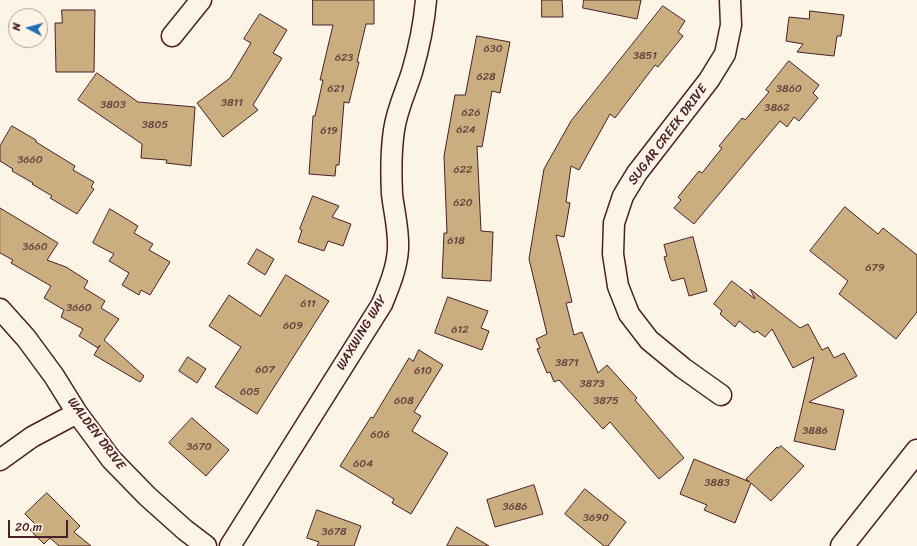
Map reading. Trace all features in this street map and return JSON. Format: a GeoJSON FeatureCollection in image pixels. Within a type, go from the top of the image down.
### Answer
{"type":"FeatureCollection","features":[{"type":"Feature","properties":{"kind":"street"},"geometry":{"type":"LineString","coordinates":[[172,36],[201,0]]}},
{"type":"Feature","properties":{"kind":"street","name":"WAXWING WAY"},"geometry":{"type":"LineString","coordinates":[[230,546],[382,304],[392,277],[398,249],[392,194],[394,130],[423,30],[426,0]]}},
{"type":"Feature","properties":{"kind":"street","name":"SUGAR CREEK DRIVE"},"geometry":{"type":"LineString","coordinates":[[721,395],[683,368],[649,340],[629,314],[618,286],[613,254],[614,223],[623,196],[637,172],[709,80],[725,54],[731,25],[730,0]]}},
{"type":"Feature","properties":{"kind":"street","name":"WALDEN DRIVE"},"geometry":{"type":"LineString","coordinates":[[0,309],[26,338],[54,376],[77,413],[111,459],[147,496],[185,530],[206,546]]}},
{"type":"Feature","properties":{"kind":"street"},"geometry":{"type":"LineString","coordinates":[[0,460],[32,437],[77,413]]}},
{"type":"Feature","properties":{"kind":"street"},"geometry":{"type":"LineString","coordinates":[[842,546],[917,451]]}},
{"type":"Feature","properties":{"kind":"building"},"geometry":{"type":"Polygon","coordinates":[[[313,0],[374,0],[374,24],[366,24],[349,103],[344,102],[339,165],[336,165],[335,176],[309,174],[313,116],[315,116],[323,80],[320,80],[333,25],[313,25],[313,0]]]}},
{"type":"Feature","properties":{"kind":"building"},"geometry":{"type":"Polygon","coordinates":[[[542,0],[562,0],[563,17],[542,17],[542,0]]]}},
{"type":"Feature","properties":{"kind":"building"},"geometry":{"type":"Polygon","coordinates":[[[584,0],[641,0],[637,19],[583,8],[584,0]]]}},
{"type":"Feature","properties":{"kind":"building"},"geometry":{"type":"Polygon","coordinates":[[[663,6],[685,21],[678,32],[683,36],[658,67],[655,65],[615,118],[610,114],[579,170],[571,166],[566,202],[570,203],[564,237],[556,235],[572,302],[566,303],[574,335],[582,332],[598,373],[607,365],[637,398],[635,400],[684,458],[659,479],[610,422],[603,429],[559,380],[554,382],[550,372],[547,373],[537,349],[540,348],[536,339],[547,334],[529,259],[544,169],[571,121],[663,6]]]}},
{"type":"Feature","properties":{"kind":"building"},"geometry":{"type":"Polygon","coordinates":[[[62,10],[95,10],[94,72],[56,72],[55,23],[62,23],[62,10]]]}},
{"type":"Feature","properties":{"kind":"building"},"geometry":{"type":"Polygon","coordinates":[[[810,11],[844,15],[841,36],[837,36],[834,56],[797,52],[803,44],[786,41],[789,17],[809,19],[810,11]]]}},
{"type":"Feature","properties":{"kind":"building"},"geometry":{"type":"Polygon","coordinates":[[[260,14],[287,30],[273,53],[282,58],[253,105],[258,110],[223,137],[197,103],[230,78],[251,43],[244,39],[260,14]]]}},
{"type":"Feature","properties":{"kind":"building"},"geometry":{"type":"Polygon","coordinates":[[[477,36],[510,42],[500,93],[492,91],[482,147],[477,146],[481,231],[493,232],[491,281],[442,278],[444,233],[447,233],[444,156],[455,95],[465,95],[477,36]]]}},
{"type":"Feature","properties":{"kind":"building"},"geometry":{"type":"Polygon","coordinates":[[[789,61],[819,85],[813,93],[818,98],[799,121],[794,117],[787,127],[780,121],[694,224],[674,208],[681,200],[678,197],[699,171],[702,173],[722,148],[719,146],[742,118],[745,120],[769,92],[766,90],[789,61]]]}},
{"type":"Feature","properties":{"kind":"building"},"geometry":{"type":"Polygon","coordinates":[[[97,73],[138,102],[195,107],[191,166],[166,163],[167,160],[141,158],[142,144],[78,100],[97,73]]]}},
{"type":"Feature","properties":{"kind":"building"},"geometry":{"type":"Polygon","coordinates":[[[12,126],[75,166],[73,170],[94,182],[91,187],[94,189],[77,214],[50,198],[52,196],[12,171],[13,169],[0,161],[0,146],[12,126]]]}},
{"type":"Feature","properties":{"kind":"building"},"geometry":{"type":"Polygon","coordinates":[[[313,196],[339,206],[332,217],[351,224],[343,246],[328,241],[324,251],[298,242],[302,230],[300,229],[313,196]]]}},
{"type":"Feature","properties":{"kind":"building"},"geometry":{"type":"Polygon","coordinates":[[[845,207],[878,234],[883,228],[917,255],[917,312],[896,339],[839,294],[848,281],[810,251],[845,207]]]}},
{"type":"Feature","properties":{"kind":"building"},"geometry":{"type":"Polygon","coordinates":[[[0,208],[58,243],[47,260],[66,267],[88,281],[84,288],[105,301],[101,308],[119,319],[104,340],[144,376],[140,382],[94,355],[100,345],[98,348],[79,336],[83,329],[61,317],[64,310],[44,298],[51,286],[11,263],[13,260],[0,253],[0,208]]]}},
{"type":"Feature","properties":{"kind":"building"},"geometry":{"type":"Polygon","coordinates":[[[110,209],[138,226],[134,233],[153,244],[149,250],[170,262],[150,295],[141,290],[139,295],[122,285],[129,273],[109,261],[114,254],[93,243],[110,209]]]}},
{"type":"Feature","properties":{"kind":"building"},"geometry":{"type":"Polygon","coordinates":[[[693,237],[707,291],[689,296],[684,278],[672,281],[670,278],[664,257],[667,256],[664,245],[693,237]]]}},
{"type":"Feature","properties":{"kind":"building"},"geometry":{"type":"Polygon","coordinates":[[[257,249],[274,259],[265,275],[248,264],[257,249]]]}},
{"type":"Feature","properties":{"kind":"building"},"geometry":{"type":"Polygon","coordinates":[[[286,275],[329,301],[257,414],[215,387],[241,347],[209,326],[229,295],[260,316],[286,275]]]}},
{"type":"Feature","properties":{"kind":"building"},"geometry":{"type":"Polygon","coordinates":[[[732,281],[755,299],[750,289],[800,328],[808,324],[822,350],[828,347],[834,358],[844,353],[857,376],[809,402],[844,410],[835,450],[794,441],[814,357],[793,368],[772,329],[765,337],[757,331],[754,333],[739,321],[735,327],[720,314],[722,311],[714,304],[732,281]]]}},
{"type":"Feature","properties":{"kind":"building"},"geometry":{"type":"Polygon","coordinates":[[[448,297],[488,311],[481,328],[489,331],[482,350],[435,333],[448,297]]]}},
{"type":"Feature","properties":{"kind":"building"},"geometry":{"type":"Polygon","coordinates":[[[419,350],[443,365],[414,412],[421,416],[412,431],[448,453],[411,514],[392,503],[394,499],[340,466],[371,417],[373,418],[409,358],[413,361],[419,350]]]}},
{"type":"Feature","properties":{"kind":"building"},"geometry":{"type":"Polygon","coordinates":[[[188,357],[206,369],[197,383],[179,371],[188,357]]]}},
{"type":"Feature","properties":{"kind":"building"},"geometry":{"type":"Polygon","coordinates":[[[192,418],[229,450],[206,476],[169,443],[192,418]]]}},
{"type":"Feature","properties":{"kind":"building"},"geometry":{"type":"Polygon","coordinates":[[[781,446],[804,466],[771,501],[751,483],[735,523],[704,510],[707,505],[680,494],[694,459],[750,482],[746,479],[777,447],[778,448],[781,446]]]}},
{"type":"Feature","properties":{"kind":"building"},"geometry":{"type":"Polygon","coordinates":[[[534,485],[543,514],[495,527],[487,500],[534,485]]]}},
{"type":"Feature","properties":{"kind":"building"},"geometry":{"type":"Polygon","coordinates":[[[585,489],[626,522],[608,546],[604,546],[565,514],[585,489]]]}},
{"type":"Feature","properties":{"kind":"building"},"geometry":{"type":"Polygon","coordinates":[[[47,493],[80,526],[74,532],[91,546],[59,546],[50,538],[44,544],[30,530],[36,525],[25,514],[47,493]]]}},
{"type":"Feature","properties":{"kind":"building"},"geometry":{"type":"Polygon","coordinates":[[[317,510],[361,526],[354,546],[317,546],[319,542],[307,538],[317,510]]]}},
{"type":"Feature","properties":{"kind":"building"},"geometry":{"type":"Polygon","coordinates":[[[457,527],[489,546],[447,546],[457,527]]]}}]}
